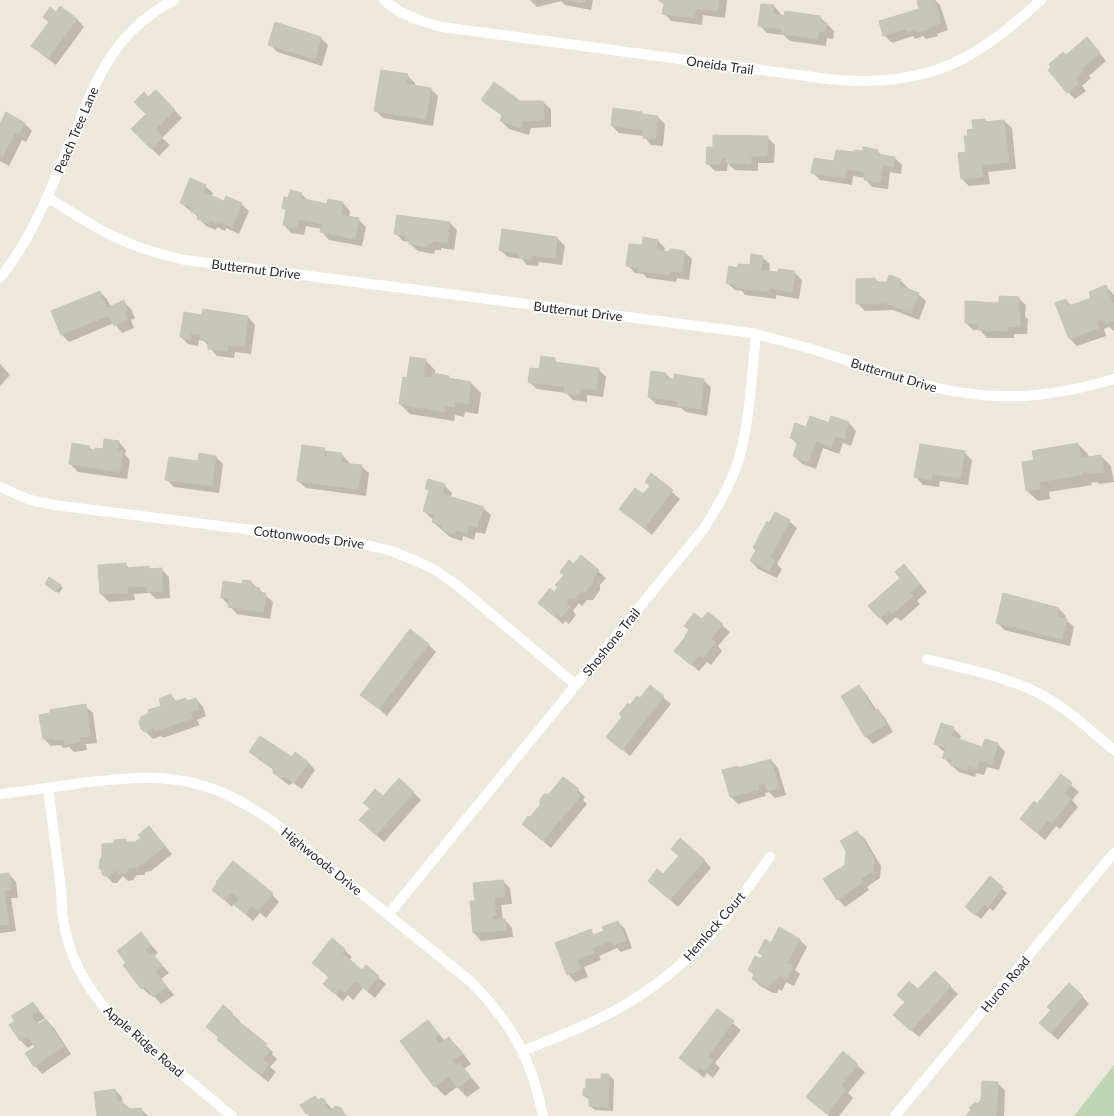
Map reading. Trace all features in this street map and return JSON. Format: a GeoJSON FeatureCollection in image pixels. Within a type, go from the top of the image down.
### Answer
{"type":"FeatureCollection","features":[{"type":"Feature","properties":{"kind":"street","name":"Peach Tree Lane"},"geometry":{"type":"LineString","coordinates":[[0,278],[30,235],[94,85],[104,66],[131,31],[148,17],[174,0]]}},
{"type":"Feature","properties":{"kind":"street","name":"Oneida Trail"},"geometry":{"type":"LineString","coordinates":[[384,0],[405,14],[423,22],[442,27],[828,79],[852,82],[879,82],[932,72],[957,62],[999,36],[1041,0]]}},
{"type":"Feature","properties":{"kind":"street","name":"Butternut Drive"},"geometry":{"type":"LineString","coordinates":[[47,197],[110,234],[131,244],[157,253],[185,260],[756,334],[827,354],[901,379],[962,393],[997,396],[1024,396],[1056,393],[1087,387],[1114,379]]}},
{"type":"Feature","properties":{"kind":"street","name":"Shoshone Trail"},"geometry":{"type":"LineString","coordinates":[[388,915],[705,527],[720,503],[732,479],[740,456],[745,431],[756,334]]}},
{"type":"Feature","properties":{"kind":"street","name":"Cottonwoods Drive"},"geometry":{"type":"LineString","coordinates":[[0,487],[30,500],[54,506],[362,544],[388,550],[430,568],[458,586],[576,685]]}},
{"type":"Feature","properties":{"kind":"street"},"geometry":{"type":"LineString","coordinates":[[927,659],[1001,678],[1024,686],[1050,699],[1067,711],[1114,750]]}},
{"type":"Feature","properties":{"kind":"street","name":"Highwoods Drive"},"geometry":{"type":"LineString","coordinates":[[0,794],[128,777],[154,777],[180,780],[217,791],[252,808],[272,821],[470,981],[490,1001],[506,1022],[523,1051],[532,1075],[543,1116]]}},
{"type":"Feature","properties":{"kind":"street","name":"Apple Ridge Road"},"geometry":{"type":"LineString","coordinates":[[48,788],[61,889],[62,918],[75,961],[86,982],[99,1001],[113,1017],[232,1116]]}},
{"type":"Feature","properties":{"kind":"street","name":"Huron Road"},"geometry":{"type":"LineString","coordinates":[[895,1116],[1114,853]]}},
{"type":"Feature","properties":{"kind":"street","name":"Hemlock Court"},"geometry":{"type":"LineString","coordinates":[[523,1051],[604,1016],[660,981],[705,941],[720,924],[770,857]]}},
{"type":"Feature","properties":{"kind":"green space"},"geometry":{"type":"Polygon","coordinates":[[[1114,1065],[1114,1116],[1074,1116],[1114,1065]]]}},
{"type":"Feature","properties":{"kind":"building"},"geometry":{"type":"Polygon","coordinates":[[[568,0],[585,0],[584,3],[568,0]]]}},
{"type":"Feature","properties":{"kind":"building"},"geometry":{"type":"Polygon","coordinates":[[[659,0],[719,0],[718,11],[696,8],[694,18],[662,14],[664,4],[659,0]]]}},
{"type":"Feature","properties":{"kind":"building"},"geometry":{"type":"Polygon","coordinates":[[[934,0],[941,23],[917,32],[916,29],[907,32],[906,29],[883,36],[879,21],[919,9],[917,1],[934,0]]]}},
{"type":"Feature","properties":{"kind":"building"},"geometry":{"type":"Polygon","coordinates":[[[761,4],[774,5],[773,14],[784,16],[785,11],[820,16],[820,22],[827,23],[825,32],[819,31],[818,39],[781,34],[782,29],[758,26],[761,4]]]}},
{"type":"Feature","properties":{"kind":"building"},"geometry":{"type":"Polygon","coordinates":[[[60,6],[77,19],[48,58],[31,46],[49,22],[43,17],[50,7],[56,12],[60,6]]]}},
{"type":"Feature","properties":{"kind":"building"},"geometry":{"type":"Polygon","coordinates":[[[275,22],[321,37],[315,59],[268,45],[275,22]]]}},
{"type":"Feature","properties":{"kind":"building"},"geometry":{"type":"Polygon","coordinates":[[[1087,37],[1100,53],[1082,68],[1084,70],[1075,78],[1079,83],[1067,93],[1048,70],[1051,67],[1049,64],[1063,52],[1066,55],[1087,37]]]}},
{"type":"Feature","properties":{"kind":"building"},"geometry":{"type":"Polygon","coordinates":[[[381,70],[408,74],[406,84],[431,88],[426,119],[374,111],[381,70]]]}},
{"type":"Feature","properties":{"kind":"building"},"geometry":{"type":"Polygon","coordinates":[[[494,82],[520,101],[543,101],[544,120],[523,121],[521,128],[500,121],[502,115],[481,100],[494,82]]]}},
{"type":"Feature","properties":{"kind":"building"},"geometry":{"type":"Polygon","coordinates":[[[156,90],[175,110],[155,130],[163,137],[151,149],[131,129],[146,114],[134,102],[144,92],[148,97],[156,90]]]}},
{"type":"Feature","properties":{"kind":"building"},"geometry":{"type":"Polygon","coordinates":[[[613,108],[658,116],[655,139],[643,138],[644,130],[611,126],[613,108]]]}},
{"type":"Feature","properties":{"kind":"building"},"geometry":{"type":"Polygon","coordinates":[[[6,112],[25,123],[18,135],[15,133],[1,159],[0,124],[6,112]]]}},
{"type":"Feature","properties":{"kind":"building"},"geometry":{"type":"Polygon","coordinates":[[[985,119],[985,122],[1004,120],[1009,162],[981,165],[983,177],[961,179],[958,153],[966,152],[964,136],[968,136],[967,130],[973,129],[972,120],[985,119]]]}},
{"type":"Feature","properties":{"kind":"building"},"geometry":{"type":"Polygon","coordinates":[[[713,135],[768,136],[767,156],[751,156],[751,164],[726,163],[727,158],[721,157],[720,164],[706,164],[707,147],[713,147],[713,135]]]}},
{"type":"Feature","properties":{"kind":"building"},"geometry":{"type":"Polygon","coordinates":[[[863,147],[878,150],[877,154],[895,157],[893,167],[883,165],[880,182],[864,180],[865,172],[846,169],[844,178],[811,173],[814,158],[834,161],[836,150],[854,152],[854,150],[863,151],[863,147]]]}},
{"type":"Feature","properties":{"kind":"building"},"geometry":{"type":"Polygon","coordinates":[[[190,178],[206,185],[203,192],[224,201],[226,196],[242,203],[232,227],[218,222],[218,224],[209,220],[208,224],[197,219],[199,215],[191,212],[193,208],[180,203],[190,178]]]}},
{"type":"Feature","properties":{"kind":"building"},"geometry":{"type":"Polygon","coordinates":[[[290,190],[302,193],[300,198],[327,204],[328,199],[343,202],[341,215],[359,218],[355,239],[320,232],[322,224],[298,219],[296,228],[283,225],[286,209],[282,208],[284,197],[288,198],[290,190]]]}},
{"type":"Feature","properties":{"kind":"building"},"geometry":{"type":"Polygon","coordinates":[[[397,215],[450,222],[447,243],[434,241],[433,243],[428,243],[427,247],[409,244],[410,239],[405,239],[406,235],[394,234],[397,215]]]}},
{"type":"Feature","properties":{"kind":"building"},"geometry":{"type":"Polygon","coordinates":[[[502,229],[557,237],[555,258],[531,255],[531,259],[519,258],[519,253],[499,250],[502,229]]]}},
{"type":"Feature","properties":{"kind":"building"},"geometry":{"type":"Polygon","coordinates":[[[643,237],[658,240],[656,250],[670,252],[670,249],[685,251],[682,273],[670,271],[669,275],[639,271],[639,267],[626,266],[629,244],[642,245],[643,237]]]}},
{"type":"Feature","properties":{"kind":"building"},"geometry":{"type":"Polygon","coordinates":[[[751,254],[763,256],[761,270],[778,272],[779,269],[795,271],[792,292],[769,288],[769,292],[736,287],[736,285],[726,283],[729,266],[738,268],[738,264],[750,265],[751,254]]]}},
{"type":"Feature","properties":{"kind":"building"},"geometry":{"type":"Polygon","coordinates":[[[889,275],[901,279],[898,285],[919,293],[911,313],[885,303],[856,304],[856,279],[875,278],[875,282],[887,282],[889,275]]]}},
{"type":"Feature","properties":{"kind":"building"},"geometry":{"type":"Polygon","coordinates":[[[1106,285],[1114,306],[1114,321],[1105,324],[1103,319],[1097,321],[1099,328],[1069,339],[1055,303],[1066,299],[1069,306],[1091,298],[1089,292],[1106,285]]]}},
{"type":"Feature","properties":{"kind":"building"},"geometry":{"type":"Polygon","coordinates":[[[100,291],[107,308],[124,300],[128,311],[124,312],[127,320],[114,326],[109,315],[61,335],[51,311],[100,291]]]}},
{"type":"Feature","properties":{"kind":"building"},"geometry":{"type":"Polygon","coordinates":[[[999,296],[1019,297],[1018,310],[1020,311],[1020,327],[1007,326],[1007,331],[978,330],[978,324],[965,323],[965,301],[999,303],[999,296]]]}},
{"type":"Feature","properties":{"kind":"building"},"geometry":{"type":"Polygon","coordinates":[[[203,309],[248,316],[244,347],[228,345],[227,351],[208,349],[209,340],[201,339],[201,334],[191,333],[190,339],[180,337],[184,312],[202,315],[203,309]]]}},
{"type":"Feature","properties":{"kind":"building"},"geometry":{"type":"Polygon","coordinates":[[[541,356],[555,358],[554,362],[599,368],[596,390],[580,388],[579,395],[564,393],[565,387],[528,382],[530,368],[539,369],[541,356]]]}},
{"type":"Feature","properties":{"kind":"building"},"geometry":{"type":"Polygon","coordinates":[[[410,357],[426,359],[423,377],[432,378],[433,373],[449,376],[448,378],[471,382],[468,404],[455,402],[454,407],[445,406],[444,412],[399,404],[403,377],[407,378],[410,357]]]}},
{"type":"Feature","properties":{"kind":"building"},"geometry":{"type":"Polygon","coordinates":[[[651,371],[666,373],[665,378],[674,379],[674,374],[704,379],[700,409],[677,405],[678,401],[648,397],[651,371]]]}},
{"type":"Feature","properties":{"kind":"building"},"geometry":{"type":"Polygon","coordinates":[[[810,416],[829,423],[831,416],[849,422],[844,439],[835,436],[831,447],[816,441],[808,462],[793,456],[798,441],[790,438],[795,423],[806,427],[810,416]]]}},
{"type":"Feature","properties":{"kind":"building"},"geometry":{"type":"Polygon","coordinates":[[[104,439],[119,441],[118,450],[123,451],[119,472],[69,464],[72,443],[90,446],[89,449],[103,449],[104,439]]]}},
{"type":"Feature","properties":{"kind":"building"},"geometry":{"type":"Polygon","coordinates":[[[1078,443],[1081,458],[1101,455],[1104,472],[1088,474],[1087,472],[1082,473],[1082,475],[1039,482],[1040,489],[1026,491],[1022,462],[1034,460],[1032,451],[1078,443]]]}},
{"type":"Feature","properties":{"kind":"building"},"geometry":{"type":"Polygon","coordinates":[[[920,444],[965,451],[960,478],[933,474],[931,480],[914,477],[920,444]]]}},
{"type":"Feature","properties":{"kind":"building"},"geometry":{"type":"Polygon","coordinates":[[[302,445],[325,448],[323,457],[326,457],[327,451],[342,453],[341,463],[362,465],[358,489],[297,481],[302,445]]]}},
{"type":"Feature","properties":{"kind":"building"},"geometry":{"type":"Polygon","coordinates":[[[199,453],[216,456],[212,486],[165,480],[169,457],[198,461],[199,453]]]}},
{"type":"Feature","properties":{"kind":"building"},"geometry":{"type":"Polygon","coordinates":[[[651,473],[673,490],[644,528],[619,509],[635,488],[643,494],[650,486],[645,482],[651,473]]]}},
{"type":"Feature","properties":{"kind":"building"},"geometry":{"type":"Polygon","coordinates":[[[428,479],[445,484],[442,494],[484,507],[477,527],[469,525],[467,533],[456,530],[454,534],[442,530],[443,525],[432,522],[434,515],[423,511],[429,490],[425,489],[428,479]]]}},
{"type":"Feature","properties":{"kind":"building"},"geometry":{"type":"Polygon","coordinates":[[[775,512],[790,520],[770,557],[775,560],[769,571],[750,561],[756,550],[753,548],[767,521],[769,523],[775,512]]]}},
{"type":"Feature","properties":{"kind":"building"},"geometry":{"type":"Polygon","coordinates":[[[581,555],[599,570],[593,577],[593,582],[585,592],[580,592],[574,599],[571,597],[566,603],[570,607],[561,617],[557,614],[555,617],[538,603],[550,588],[554,592],[558,587],[555,585],[564,575],[560,572],[569,560],[574,564],[581,555]]]}},
{"type":"Feature","properties":{"kind":"building"},"geometry":{"type":"Polygon","coordinates":[[[126,563],[126,568],[149,566],[149,569],[162,568],[163,591],[147,592],[147,586],[127,587],[128,593],[100,594],[98,565],[126,563]]]}},
{"type":"Feature","properties":{"kind":"building"},"geometry":{"type":"Polygon","coordinates":[[[904,564],[920,584],[910,593],[913,596],[892,614],[888,610],[879,618],[868,606],[900,578],[895,572],[904,564]]]}},
{"type":"Feature","properties":{"kind":"building"},"geometry":{"type":"Polygon","coordinates":[[[49,577],[61,585],[56,592],[45,584],[49,577]]]}},
{"type":"Feature","properties":{"kind":"building"},"geometry":{"type":"Polygon","coordinates":[[[243,580],[251,581],[251,586],[260,588],[259,593],[266,593],[263,612],[228,607],[229,599],[221,598],[223,581],[242,584],[243,580]]]}},
{"type":"Feature","properties":{"kind":"building"},"geometry":{"type":"Polygon","coordinates":[[[1003,593],[1059,608],[1057,616],[1067,619],[1062,639],[996,623],[1003,593]]]}},
{"type":"Feature","properties":{"kind":"building"},"geometry":{"type":"Polygon","coordinates":[[[708,612],[723,624],[711,639],[716,642],[703,658],[699,655],[691,665],[674,651],[686,636],[685,635],[689,630],[684,626],[694,613],[702,619],[708,612]]]}},
{"type":"Feature","properties":{"kind":"building"},"geometry":{"type":"Polygon","coordinates":[[[410,629],[429,644],[379,709],[360,695],[410,629]]]}},
{"type":"Feature","properties":{"kind":"building"},"geometry":{"type":"Polygon","coordinates":[[[650,685],[664,696],[622,750],[606,737],[622,717],[619,714],[628,703],[630,705],[637,696],[640,698],[650,685]]]}},
{"type":"Feature","properties":{"kind":"building"},"geometry":{"type":"Polygon","coordinates":[[[859,685],[874,711],[878,709],[886,724],[865,737],[841,696],[859,685]]]}},
{"type":"Feature","properties":{"kind":"building"},"geometry":{"type":"Polygon","coordinates":[[[171,694],[174,702],[186,698],[187,701],[196,698],[199,709],[191,712],[193,718],[155,731],[154,728],[145,732],[141,729],[139,722],[141,717],[149,713],[148,710],[161,706],[159,699],[171,694]]]}},
{"type":"Feature","properties":{"kind":"building"},"geometry":{"type":"Polygon","coordinates":[[[86,704],[90,736],[79,737],[80,742],[65,745],[64,739],[43,739],[39,715],[50,713],[50,710],[86,704]]]}},
{"type":"Feature","properties":{"kind":"building"},"geometry":{"type":"Polygon","coordinates":[[[941,723],[954,727],[951,736],[982,747],[985,739],[998,743],[992,764],[980,760],[977,769],[969,766],[967,770],[950,765],[952,761],[942,758],[946,748],[934,744],[941,723]]]}},
{"type":"Feature","properties":{"kind":"building"},"geometry":{"type":"Polygon","coordinates":[[[260,736],[292,757],[295,752],[308,762],[294,783],[285,776],[281,778],[273,773],[273,768],[249,752],[260,736]]]}},
{"type":"Feature","properties":{"kind":"building"},"geometry":{"type":"Polygon","coordinates":[[[771,759],[779,788],[767,791],[765,783],[758,785],[759,789],[730,797],[722,770],[738,766],[738,768],[771,759]]]}},
{"type":"Feature","properties":{"kind":"building"},"geometry":{"type":"Polygon","coordinates":[[[1061,774],[1072,783],[1064,793],[1071,799],[1052,823],[1048,820],[1037,833],[1020,819],[1034,801],[1037,804],[1061,774]]]}},
{"type":"Feature","properties":{"kind":"building"},"geometry":{"type":"Polygon","coordinates":[[[563,777],[579,789],[576,792],[580,796],[543,841],[522,824],[540,805],[540,800],[544,794],[549,794],[563,777]]]}},
{"type":"Feature","properties":{"kind":"building"},"geometry":{"type":"Polygon","coordinates":[[[399,778],[414,792],[376,835],[359,820],[370,808],[363,803],[375,789],[383,796],[399,778]]]}},
{"type":"Feature","properties":{"kind":"building"},"geometry":{"type":"Polygon","coordinates":[[[149,826],[165,846],[143,864],[138,864],[138,867],[129,868],[126,873],[120,874],[115,870],[109,876],[104,876],[102,874],[102,870],[99,868],[102,857],[102,844],[114,843],[114,840],[126,839],[126,842],[135,842],[141,838],[138,835],[149,826]]]}},
{"type":"Feature","properties":{"kind":"building"},"geometry":{"type":"Polygon","coordinates":[[[857,831],[874,858],[873,871],[861,879],[863,882],[837,900],[823,879],[845,865],[846,851],[840,841],[857,831]]]}},
{"type":"Feature","properties":{"kind":"building"},"geometry":{"type":"Polygon","coordinates":[[[680,838],[705,860],[670,900],[648,881],[657,869],[663,874],[679,856],[671,849],[680,838]]]}},
{"type":"Feature","properties":{"kind":"building"},"geometry":{"type":"Polygon","coordinates":[[[233,861],[273,893],[258,911],[252,906],[245,914],[234,905],[239,899],[231,892],[224,900],[212,890],[217,883],[216,882],[233,861]]]}},
{"type":"Feature","properties":{"kind":"building"},"geometry":{"type":"Polygon","coordinates":[[[9,873],[11,890],[4,891],[9,924],[0,925],[0,874],[9,873]]]}},
{"type":"Feature","properties":{"kind":"building"},"geometry":{"type":"Polygon","coordinates":[[[990,876],[1003,887],[988,907],[984,904],[975,915],[965,907],[990,876]]]}},
{"type":"Feature","properties":{"kind":"building"},"geometry":{"type":"Polygon","coordinates":[[[503,880],[505,897],[494,898],[496,915],[492,916],[493,920],[505,919],[506,930],[473,933],[470,901],[475,901],[473,883],[503,880]]]}},
{"type":"Feature","properties":{"kind":"building"},"geometry":{"type":"Polygon","coordinates":[[[618,921],[626,940],[613,945],[611,941],[592,948],[594,953],[577,959],[581,970],[567,975],[555,943],[591,929],[593,935],[604,931],[602,927],[618,921]]]}},
{"type":"Feature","properties":{"kind":"building"},"geometry":{"type":"Polygon","coordinates":[[[779,927],[800,939],[787,963],[793,966],[786,979],[779,975],[774,984],[772,982],[770,986],[765,986],[752,979],[754,974],[748,970],[755,956],[761,959],[763,955],[758,953],[765,939],[771,943],[779,927]]]}},
{"type":"Feature","properties":{"kind":"building"},"geometry":{"type":"Polygon","coordinates":[[[141,932],[151,945],[145,950],[149,955],[152,953],[162,965],[155,971],[167,987],[153,997],[145,986],[141,989],[123,965],[126,963],[117,951],[141,932]]]}},
{"type":"Feature","properties":{"kind":"building"},"geometry":{"type":"Polygon","coordinates":[[[332,938],[345,949],[342,953],[362,970],[366,965],[379,976],[367,991],[355,981],[345,993],[340,988],[335,994],[323,984],[329,977],[312,963],[332,938]]]}},
{"type":"Feature","properties":{"kind":"building"},"geometry":{"type":"Polygon","coordinates":[[[935,971],[951,986],[911,1031],[893,1015],[905,1002],[897,995],[909,981],[918,989],[935,971]]]}},
{"type":"Feature","properties":{"kind":"building"},"geometry":{"type":"Polygon","coordinates":[[[1069,983],[1083,996],[1050,1033],[1039,1023],[1051,1010],[1047,1007],[1069,983]]]}},
{"type":"Feature","properties":{"kind":"building"},"geometry":{"type":"Polygon","coordinates":[[[33,1002],[39,1010],[31,1015],[37,1025],[46,1019],[64,1046],[34,1067],[25,1053],[35,1047],[27,1036],[20,1041],[9,1025],[15,1021],[11,1016],[33,1002]]]}},
{"type":"Feature","properties":{"kind":"building"},"geometry":{"type":"Polygon","coordinates":[[[223,1005],[233,1013],[231,1015],[267,1044],[264,1046],[270,1051],[263,1059],[269,1064],[261,1075],[217,1040],[219,1037],[206,1027],[223,1005]]]}},
{"type":"Feature","properties":{"kind":"building"},"geometry":{"type":"Polygon","coordinates":[[[717,1009],[734,1021],[708,1056],[713,1060],[705,1071],[699,1067],[696,1071],[679,1058],[717,1009]]]}},
{"type":"Feature","properties":{"kind":"building"},"geometry":{"type":"Polygon","coordinates":[[[428,1020],[439,1034],[435,1038],[439,1044],[449,1037],[462,1054],[453,1060],[457,1066],[460,1063],[471,1077],[457,1088],[448,1076],[434,1087],[400,1041],[428,1020]]]}},
{"type":"Feature","properties":{"kind":"building"},"geometry":{"type":"Polygon","coordinates":[[[843,1051],[858,1064],[841,1086],[846,1090],[827,1114],[806,1097],[843,1051]]]}},
{"type":"Feature","properties":{"kind":"building"},"geometry":{"type":"Polygon","coordinates":[[[601,1074],[609,1074],[608,1107],[589,1106],[589,1096],[583,1096],[583,1089],[586,1089],[586,1079],[601,1079],[601,1074]]]}},
{"type":"Feature","properties":{"kind":"building"},"geometry":{"type":"Polygon","coordinates":[[[982,1081],[998,1082],[996,1116],[966,1116],[971,1110],[969,1108],[975,1102],[977,1104],[981,1100],[982,1081]]]}},
{"type":"Feature","properties":{"kind":"building"},"geometry":{"type":"Polygon","coordinates":[[[115,1089],[117,1102],[121,1101],[130,1109],[141,1108],[143,1116],[97,1116],[94,1092],[115,1089]]]}},
{"type":"Feature","properties":{"kind":"building"},"geometry":{"type":"Polygon","coordinates":[[[315,1096],[318,1100],[321,1098],[324,1099],[329,1111],[336,1106],[341,1108],[346,1116],[310,1116],[308,1113],[306,1114],[300,1105],[315,1096]]]}}]}
